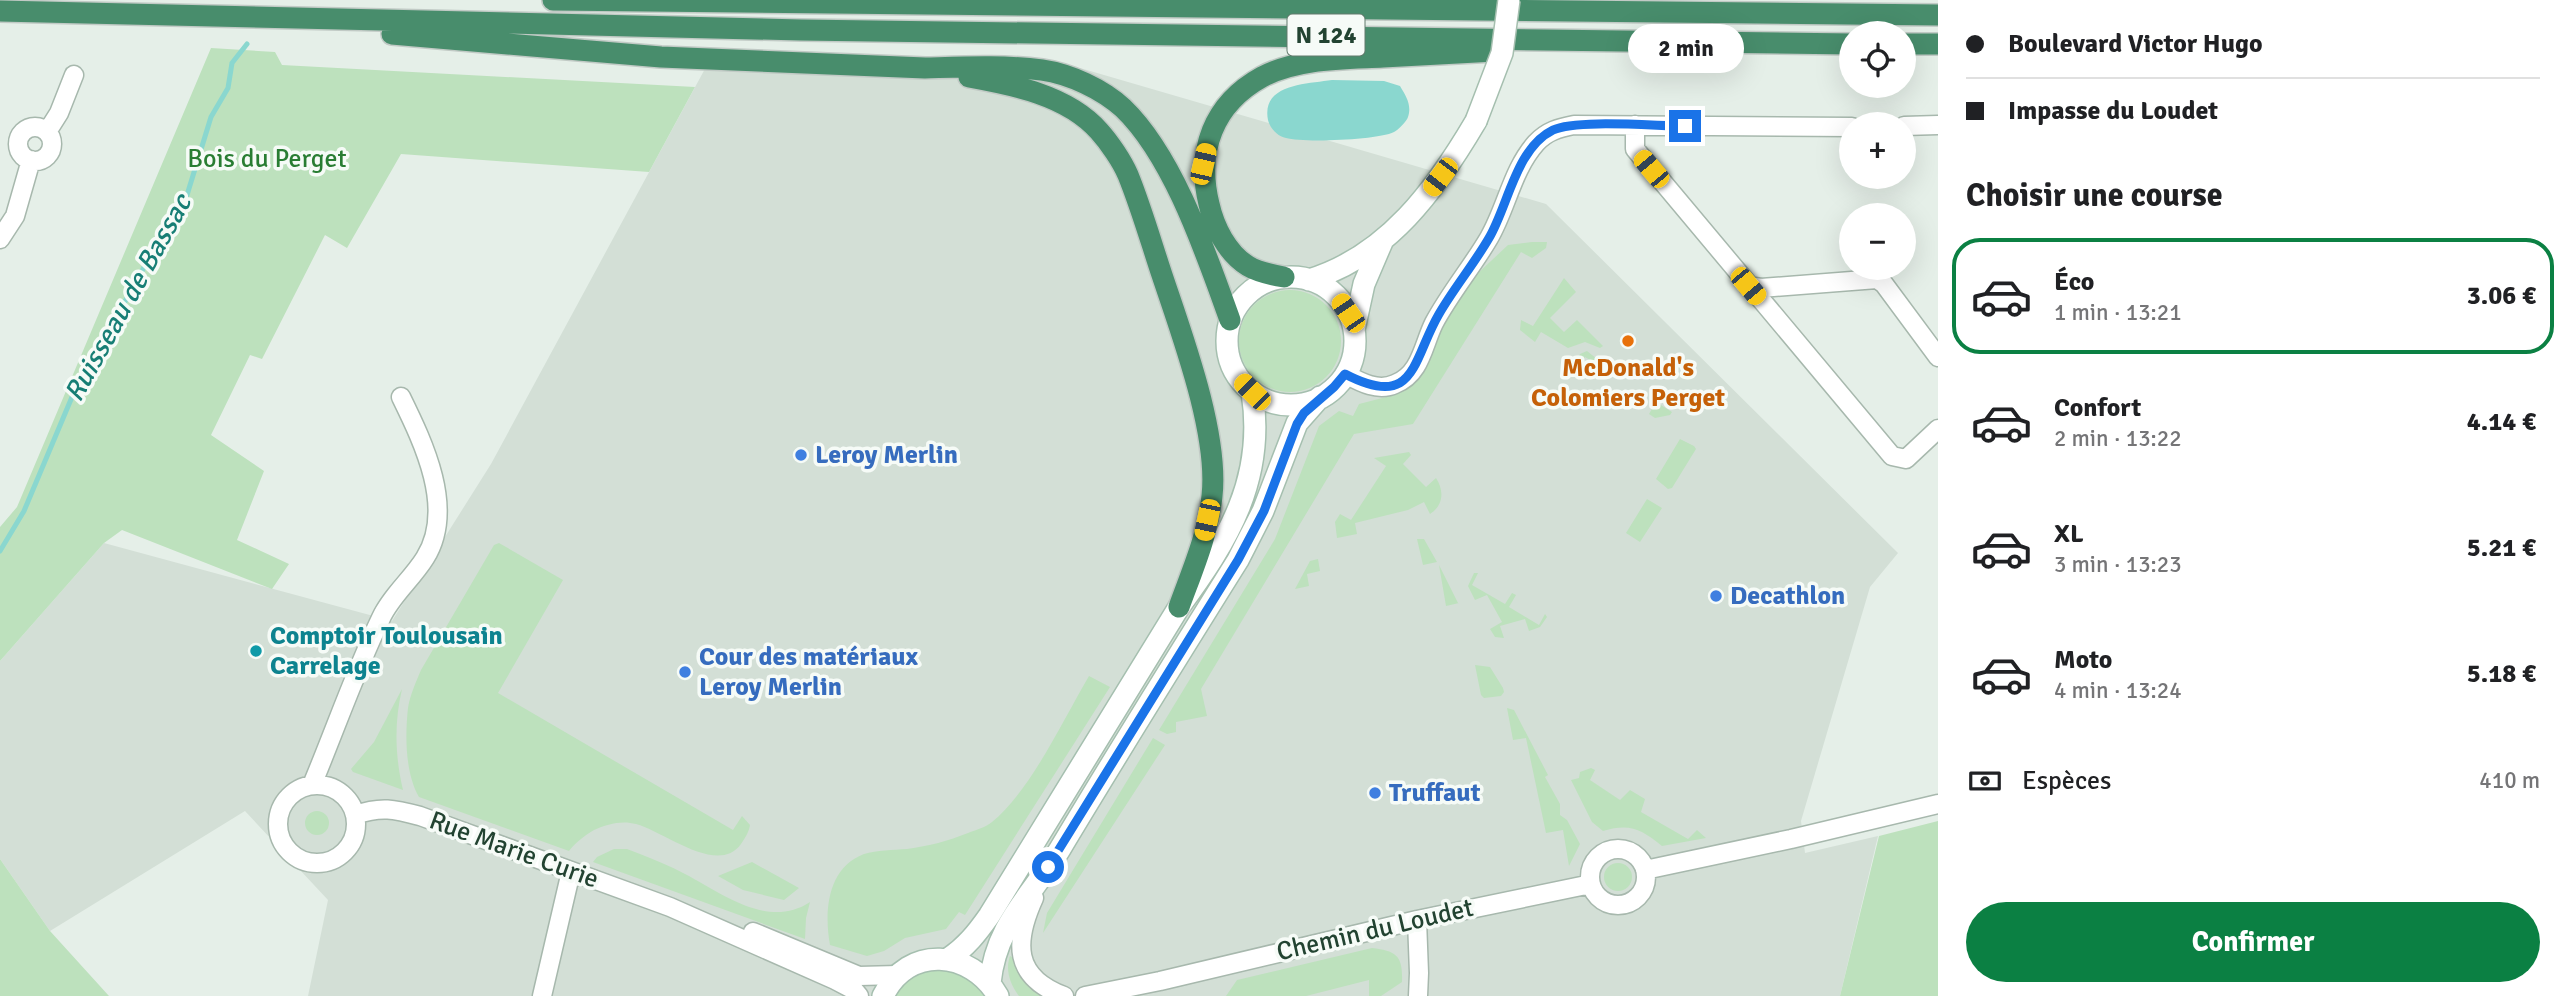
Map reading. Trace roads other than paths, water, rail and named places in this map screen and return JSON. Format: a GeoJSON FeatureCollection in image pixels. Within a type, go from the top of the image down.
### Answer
{"type":"FeatureCollection","features":[{"type":"Feature","properties":{"kind":"highway","name":"N 124"},"geometry":{"type":"LineString","coordinates":[[553,0],[1938,15]]}},
{"type":"Feature","properties":{"kind":"highway"},"geometry":{"type":"LineString","coordinates":[[1461,0],[1559,9]]}},
{"type":"Feature","properties":{"kind":"highway","name":"N 124"},"geometry":{"type":"LineString","coordinates":[[0,11],[801,30],[1839,44]]}},
{"type":"Feature","properties":{"kind":"highway"},"geometry":{"type":"LineString","coordinates":[[257,18],[365,32],[661,57],[1044,70],[1104,93],[1124,109],[1157,152],[1176,186],[1230,320]]}},
{"type":"Feature","properties":{"kind":"highway"},"geometry":{"type":"LineString","coordinates":[[1284,277],[1248,266],[1221,237],[1212,216],[1203,164],[1210,137],[1222,111],[1241,92],[1263,76],[1300,64],[1345,59],[1674,42]]}},
{"type":"Feature","properties":{"kind":"highway"},"geometry":{"type":"LineString","coordinates":[[1916,44],[1938,44]]}},
{"type":"Feature","properties":{"kind":"highway"},"geometry":{"type":"LineString","coordinates":[[925,68],[1040,94],[1071,109],[1098,130],[1127,172],[1182,333],[1203,412],[1212,459],[1212,496],[1202,544],[1178,607]]}},
{"type":"Feature","properties":{"kind":"main road"},"geometry":{"type":"LineString","coordinates":[[1309,280],[1354,261],[1384,240],[1402,224],[1454,158],[1475,121],[1502,53],[1509,0]]}},
{"type":"Feature","properties":{"kind":"main road"},"geometry":{"type":"LineString","coordinates":[[994,990],[995,951],[1000,938],[1048,867],[1238,560],[1264,511],[1297,424],[1320,397],[1334,387],[1345,374],[1352,360],[1354,330],[1364,284],[1384,240]]}},
{"type":"Feature","properties":{"kind":"main road"},"geometry":{"type":"LineString","coordinates":[[1320,397],[1297,404],[1285,404],[1262,398],[1252,392],[1240,380],[1230,359],[1227,335],[1230,320],[1246,295],[1258,286],[1284,277],[1309,280],[1325,287],[1348,313],[1354,330]]}},
{"type":"Feature","properties":{"kind":"main road"},"geometry":{"type":"LineString","coordinates":[[948,960],[974,937],[989,916],[1178,607],[1203,574],[1233,525],[1247,491],[1255,442],[1256,415],[1252,392]]}},
{"type":"Feature","properties":{"kind":"main road"},"geometry":{"type":"LineString","coordinates":[[883,996],[898,975],[922,962],[948,960],[972,967],[994,990]]}},
{"type":"Feature","properties":{"kind":"street"},"geometry":{"type":"LineString","coordinates":[[47,132],[60,113],[74,75]]}},
{"type":"Feature","properties":{"kind":"street"},"geometry":{"type":"LineString","coordinates":[[1345,374],[1363,383],[1380,387],[1395,385],[1414,371],[1432,326],[1489,238],[1513,180],[1527,155],[1543,136],[1553,130],[1574,125],[1839,127]]}},
{"type":"Feature","properties":{"kind":"street"},"geometry":{"type":"LineString","coordinates":[[1635,125],[1635,149],[1892,456],[1906,459],[1938,429]]}},
{"type":"Feature","properties":{"kind":"street"},"geometry":{"type":"LineString","coordinates":[[1916,126],[1938,125]]}},
{"type":"Feature","properties":{"kind":"street"},"geometry":{"type":"LineString","coordinates":[[35,127],[47,132],[51,138],[51,150],[42,159],[31,160],[23,156],[20,150],[20,137],[29,128],[35,127]]}},
{"type":"Feature","properties":{"kind":"street"},"geometry":{"type":"LineString","coordinates":[[0,239],[15,216],[31,160]]}},
{"type":"Feature","properties":{"kind":"street"},"geometry":{"type":"LineString","coordinates":[[1748,286],[1761,288],[1881,281],[1938,357]]}},
{"type":"Feature","properties":{"kind":"street"},"geometry":{"type":"LineString","coordinates":[[312,785],[382,615],[428,555],[435,534],[433,474],[426,449],[401,397]]}},
{"type":"Feature","properties":{"kind":"street"},"geometry":{"type":"LineString","coordinates":[[312,785],[336,790],[351,805],[356,831],[344,852],[335,859],[312,863],[291,853],[279,834],[280,811],[285,801],[293,793],[312,785]]}},
{"type":"Feature","properties":{"kind":"street"},"geometry":{"type":"LineString","coordinates":[[1645,870],[1938,804]]}},
{"type":"Feature","properties":{"kind":"street","name":"Rue Marie Curie"},"geometry":{"type":"LineString","coordinates":[[355,815],[392,808],[420,816],[670,907],[835,980],[854,990],[859,996]]}},
{"type":"Feature","properties":{"kind":"street"},"geometry":{"type":"LineString","coordinates":[[1623,849],[1631,852],[1638,856],[1645,870],[1646,878],[1640,894],[1626,903],[1610,903],[1604,900],[1591,884],[1591,868],[1595,860],[1608,851],[1623,849]]}},
{"type":"Feature","properties":{"kind":"street"},"geometry":{"type":"LineString","coordinates":[[1048,867],[1024,920],[1020,944],[1024,964],[1037,982],[1064,996]]}},
{"type":"Feature","properties":{"kind":"street"},"geometry":{"type":"LineString","coordinates":[[542,996],[569,880],[578,874]]}},
{"type":"Feature","properties":{"kind":"street","name":"Chemin du Loudet"},"geometry":{"type":"LineString","coordinates":[[1085,996],[1160,982],[1417,920],[1591,884]]}},
{"type":"Feature","properties":{"kind":"street","name":"Rue Marie Curie"},"geometry":{"type":"LineString","coordinates":[[670,907],[703,915],[775,940],[859,976],[898,975]]}},
{"type":"Feature","properties":{"kind":"street"},"geometry":{"type":"LineString","coordinates":[[1417,920],[1418,996]]}},
{"type":"Feature","properties":{"kind":"street","name":"Chemin du Loudet"},"geometry":{"type":"LineString","coordinates":[[1131,996],[1160,982]]}},
{"type":"Feature","properties":{"kind":"water"},"geometry":{"type":"Polygon","coordinates":[[[1332,80],[1384,81],[1400,86],[1409,105],[1407,119],[1394,132],[1357,139],[1295,140],[1274,131],[1268,120],[1271,99],[1288,88],[1332,80]]]}},
{"type":"Feature","properties":{"kind":"waterway","name":"Ruisseau de Bassac"},"geometry":{"type":"LineString","coordinates":[[0,551],[24,511],[72,397],[173,215],[187,195],[211,117],[228,88],[232,63],[247,44]]}},
{"type":"Feature","properties":{"kind":"place","name":"McDonald's Colomiers Perget"},"geometry":{"type":"Point","coordinates":[1628,341]}},
{"type":"Feature","properties":{"kind":"place","name":"Leroy Merlin"},"geometry":{"type":"Point","coordinates":[801,455]}},
{"type":"Feature","properties":{"kind":"place","name":"Decathlon"},"geometry":{"type":"Point","coordinates":[1716,596]}},
{"type":"Feature","properties":{"kind":"place","name":"Comptoir Toulousain Carrelage"},"geometry":{"type":"Point","coordinates":[256,651]}},
{"type":"Feature","properties":{"kind":"place","name":"Cour des matériaux Leroy Merlin"},"geometry":{"type":"Point","coordinates":[685,672]}},
{"type":"Feature","properties":{"kind":"place","name":"Truffaut"},"geometry":{"type":"Point","coordinates":[1375,793]}},
{"type":"Feature","properties":{"kind":"park label","name":"Bois du Perget"},"geometry":{"type":"Point","coordinates":[267,159]}}]}
